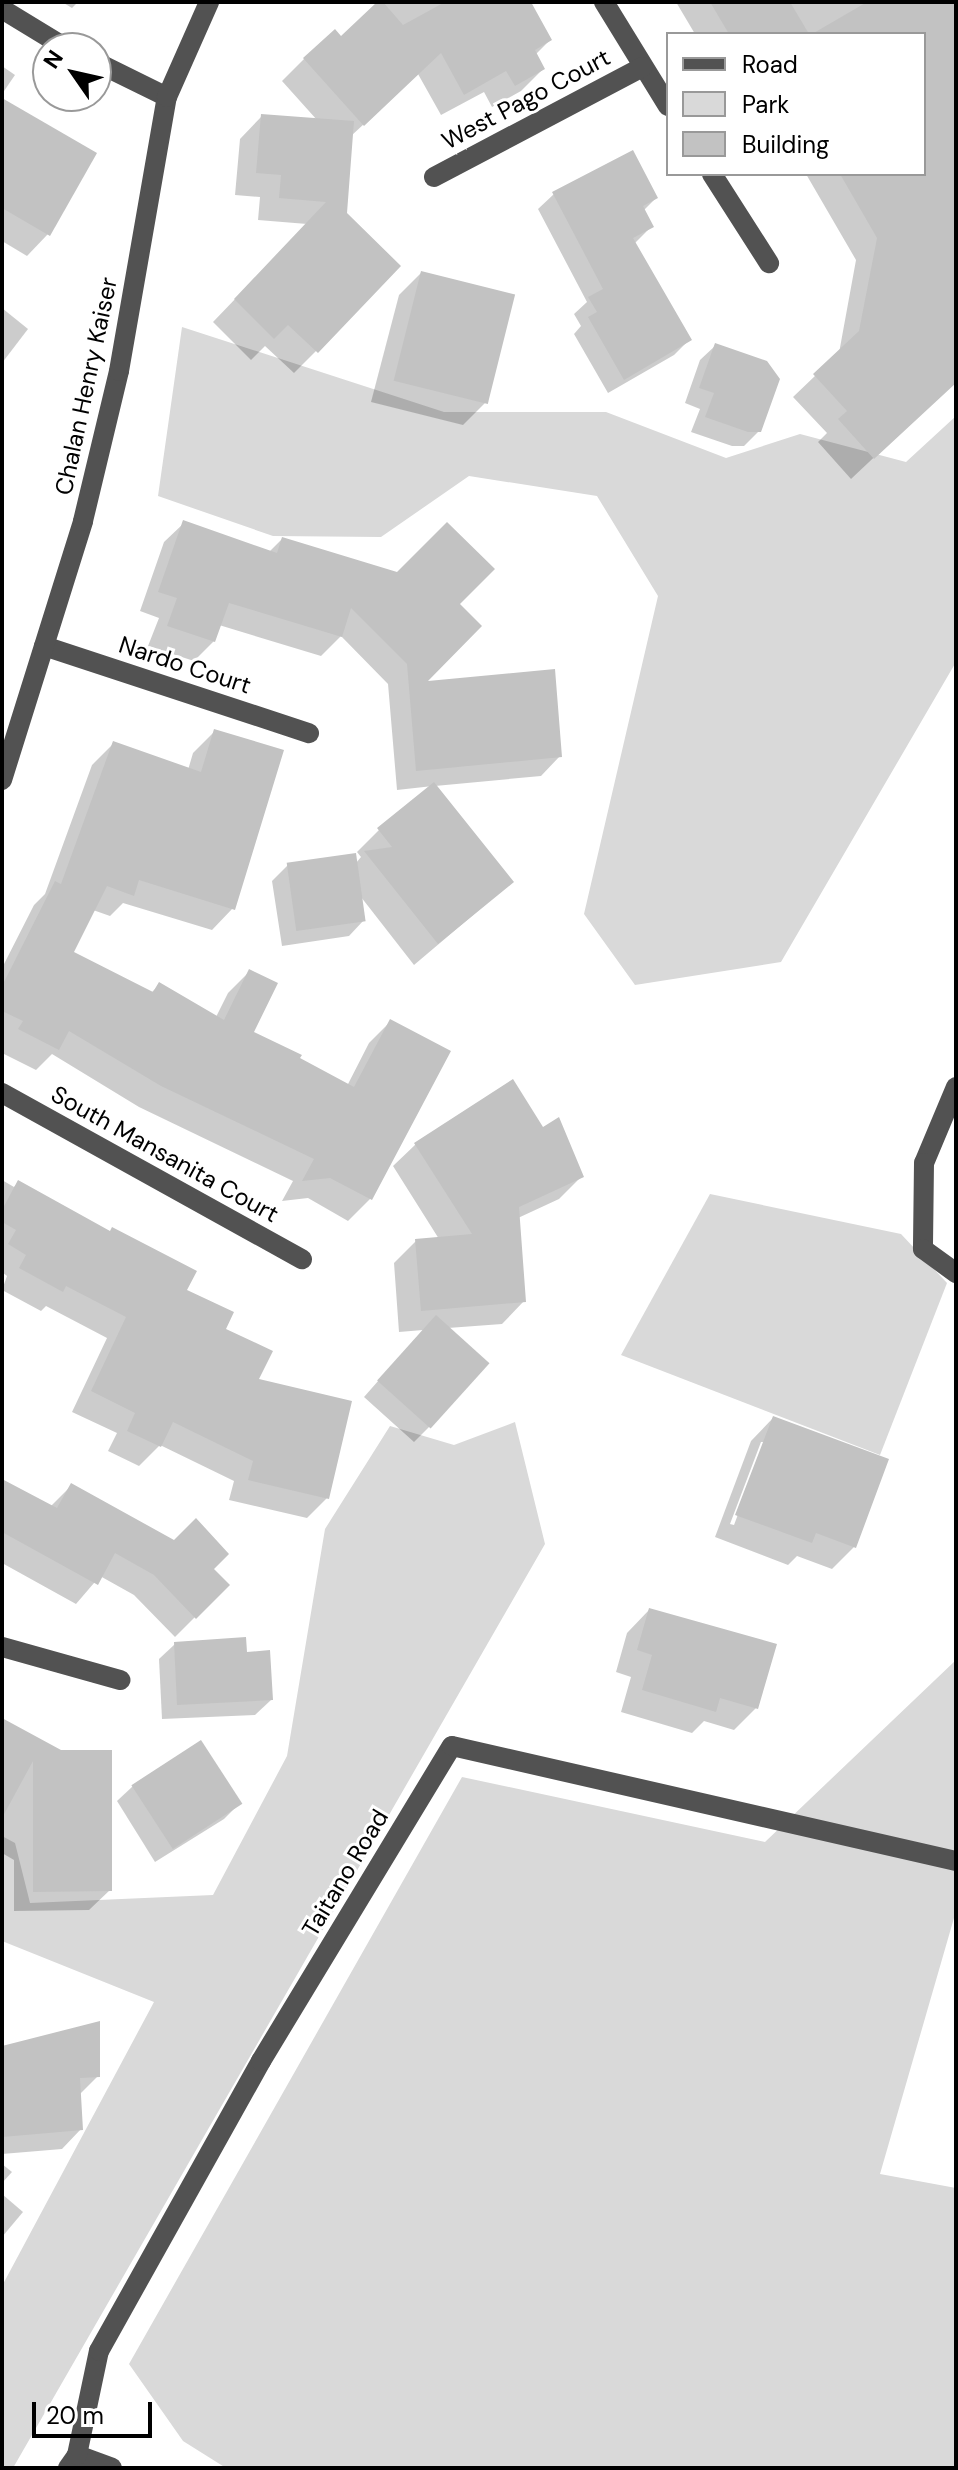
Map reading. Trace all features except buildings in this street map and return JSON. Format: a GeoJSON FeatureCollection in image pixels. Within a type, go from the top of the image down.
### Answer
{"type":"FeatureCollection","features":[{"type":"Feature","properties":{"kind":"street","name":"Chalan Henry Kaiser"},"geometry":{"type":"LineString","coordinates":[[2,780],[83,521],[119,371],[167,97],[209,2]]}},
{"type":"Feature","properties":{"kind":"street"},"geometry":{"type":"LineString","coordinates":[[604,2],[666,103]]}},
{"type":"Feature","properties":{"kind":"street"},"geometry":{"type":"LineString","coordinates":[[2,9],[40,32]]}},
{"type":"Feature","properties":{"kind":"street","name":"West Pago Court"},"geometry":{"type":"LineString","coordinates":[[434,177],[643,67]]}},
{"type":"Feature","properties":{"kind":"street"},"geometry":{"type":"LineString","coordinates":[[112,70],[167,97]]}},
{"type":"Feature","properties":{"kind":"street"},"geometry":{"type":"LineString","coordinates":[[713,176],[769,263]]}},
{"type":"Feature","properties":{"kind":"street","name":"Nardo Court"},"geometry":{"type":"LineString","coordinates":[[44,646],[309,733]]}},
{"type":"Feature","properties":{"kind":"street"},"geometry":{"type":"LineString","coordinates":[[956,1087],[924,1163],[923,1249],[956,1273]]}},
{"type":"Feature","properties":{"kind":"street","name":"South Mansanita Court"},"geometry":{"type":"LineString","coordinates":[[2,1093],[302,1259]]}},
{"type":"Feature","properties":{"kind":"street"},"geometry":{"type":"LineString","coordinates":[[2,1647],[120,1680]]}},
{"type":"Feature","properties":{"kind":"street","name":"Taitano Road"},"geometry":{"type":"LineString","coordinates":[[112,2468],[72,2461],[99,2351],[261,2061],[452,1746],[956,1861]]}},
{"type":"Feature","properties":{"kind":"green space"},"geometry":{"type":"Polygon","coordinates":[[[182,327],[444,412],[606,412],[726,458],[800,434],[906,462],[956,416],[956,662],[781,962],[635,985],[584,914],[658,596],[597,496],[469,476],[381,537],[273,536],[158,496],[182,327]]]}},
{"type":"Feature","properties":{"kind":"green space"},"geometry":{"type":"Polygon","coordinates":[[[710,1194],[901,1234],[947,1283],[880,1455],[621,1355],[710,1194]]]}},
{"type":"Feature","properties":{"kind":"green space"},"geometry":{"type":"Polygon","coordinates":[[[515,1422],[545,1544],[13,2468],[2,2468],[2,2286],[154,2002],[2,1941],[2,1836],[15,1843],[30,1903],[213,1895],[287,1756],[325,1529],[390,1426],[454,1445],[515,1422]]]}},
{"type":"Feature","properties":{"kind":"green space"},"geometry":{"type":"Polygon","coordinates":[[[956,1660],[956,1911],[880,2174],[956,2188],[956,2468],[226,2468],[183,2441],[129,2364],[462,1777],[765,1842],[956,1660]]]}}]}
